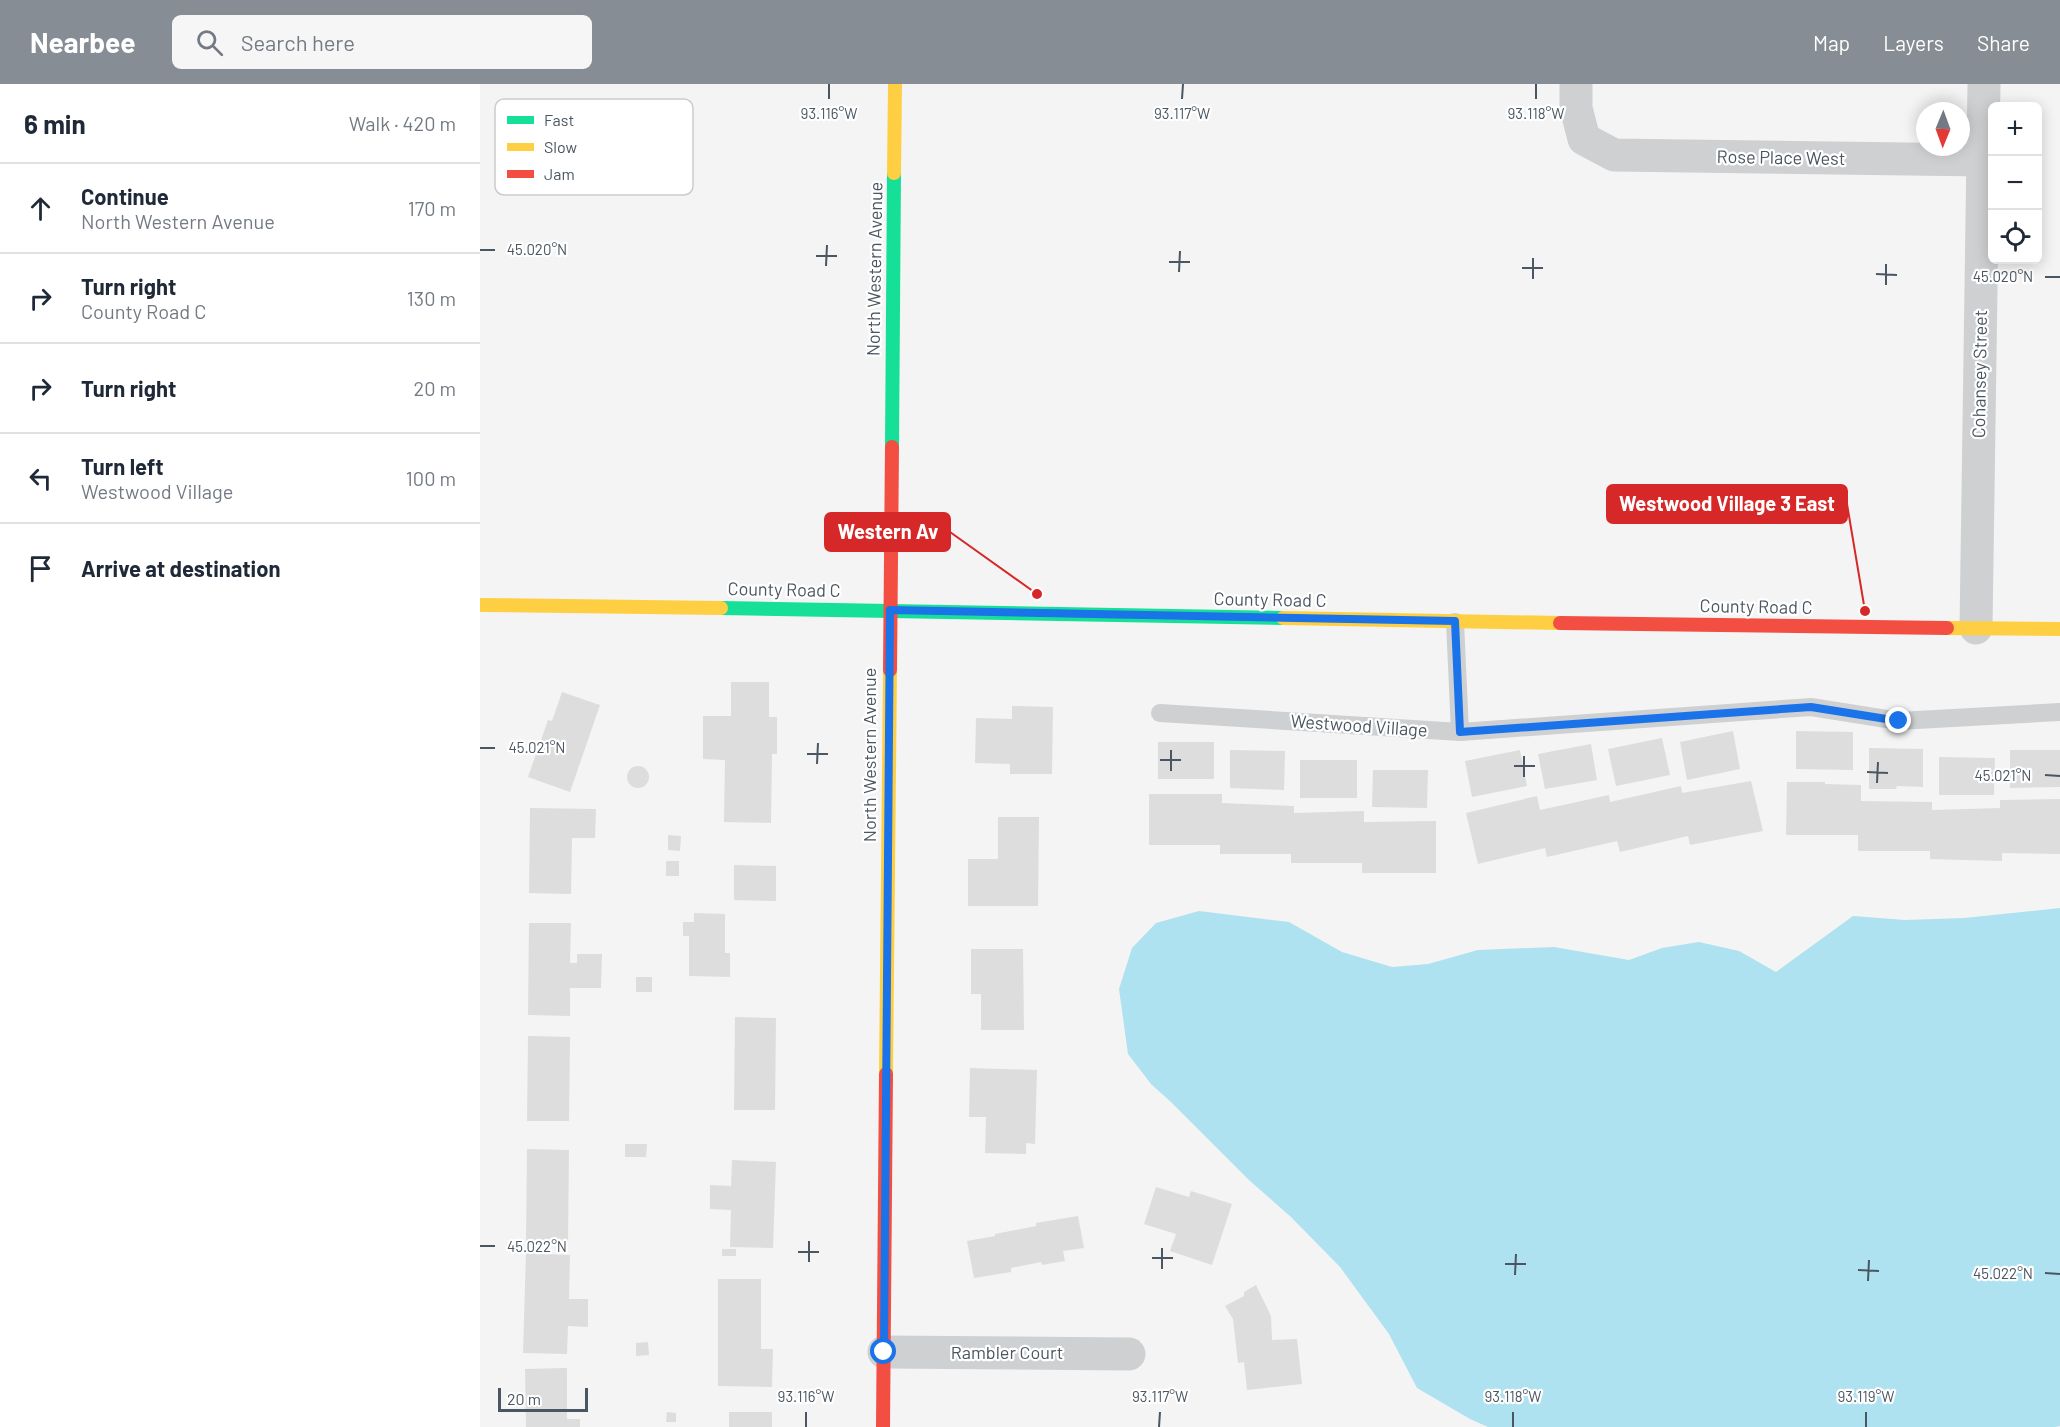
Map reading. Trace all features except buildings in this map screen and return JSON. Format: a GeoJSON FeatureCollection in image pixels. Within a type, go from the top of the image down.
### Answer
{"type":"FeatureCollection","features":[{"type":"Feature","properties":{"kind":"main road","name":"North Western Avenue"},"geometry":{"type":"LineString","coordinates":[[883,1427],[895,84]]}},
{"type":"Feature","properties":{"kind":"main road","name":"County Road C"},"geometry":{"type":"LineString","coordinates":[[480,605],[2060,629]]}},
{"type":"Feature","properties":{"kind":"street","name":"Rose Place West"},"geometry":{"type":"LineString","coordinates":[[1576,84],[1575,108],[1584,139],[1614,156],[1983,160]]}},
{"type":"Feature","properties":{"kind":"street","name":"Cohansey Street"},"geometry":{"type":"LineString","coordinates":[[1976,628],[1984,84]]}},
{"type":"Feature","properties":{"kind":"street","name":"Rambler Court"},"geometry":{"type":"LineString","coordinates":[[884,1352],[1130,1354]]}},
{"type":"Feature","properties":{"kind":"lane"},"geometry":{"type":"LineString","coordinates":[[1455,621],[1460,732]]}},
{"type":"Feature","properties":{"kind":"lane","name":"Westwood Village"},"geometry":{"type":"LineString","coordinates":[[1160,713],[1460,732],[1811,707],[1899,721],[2060,712]]}},
{"type":"Feature","properties":{"kind":"water"},"geometry":{"type":"Polygon","coordinates":[[[2060,908],[2060,1426],[2055,1427],[1488,1427],[1470,1419],[1417,1388],[1389,1334],[1340,1267],[1291,1217],[1250,1181],[1151,1084],[1128,1054],[1119,989],[1132,948],[1156,923],[1199,911],[1289,922],[1342,952],[1392,967],[1428,964],[1478,950],[1554,947],[1629,960],[1662,948],[1699,942],[1739,951],[1776,972],[1853,916],[1905,920],[1964,918],[2060,908]]]}},
{"type":"Feature","properties":{"kind":"traffic: fast"},"geometry":{"type":"LineString","coordinates":[[892,447],[894,173]]}},
{"type":"Feature","properties":{"kind":"traffic: fast"},"geometry":{"type":"LineString","coordinates":[[721,608],[1283,618]]}},
{"type":"Feature","properties":{"kind":"traffic: slow"},"geometry":{"type":"LineString","coordinates":[[894,173],[895,84]]}},
{"type":"Feature","properties":{"kind":"traffic: slow"},"geometry":{"type":"LineString","coordinates":[[480,605],[721,608]]}},
{"type":"Feature","properties":{"kind":"traffic: slow"},"geometry":{"type":"LineString","coordinates":[[1283,618],[1560,623]]}},
{"type":"Feature","properties":{"kind":"traffic: slow"},"geometry":{"type":"LineString","coordinates":[[1947,628],[2060,629]]}},
{"type":"Feature","properties":{"kind":"traffic: slow"},"geometry":{"type":"LineString","coordinates":[[886,1074],[890,670]]}},
{"type":"Feature","properties":{"kind":"traffic: jam"},"geometry":{"type":"LineString","coordinates":[[890,670],[892,447]]}},
{"type":"Feature","properties":{"kind":"traffic: jam"},"geometry":{"type":"LineString","coordinates":[[1560,623],[1947,628]]}},
{"type":"Feature","properties":{"kind":"traffic: jam"},"geometry":{"type":"LineString","coordinates":[[883,1427],[886,1074]]}},
{"type":"Feature","properties":{"kind":"place","name":"Western Av"},"geometry":{"type":"Point","coordinates":[1037,594]}},
{"type":"Feature","properties":{"kind":"place","name":"Westwood Village 3 East"},"geometry":{"type":"Point","coordinates":[1865,611]}},
{"type":"Feature","properties":{"kind":"route"},"geometry":{"type":"LineString","coordinates":[[884,1352],[890,610],[1455,621],[1460,732],[1811,707],[1899,721]]}}]}
